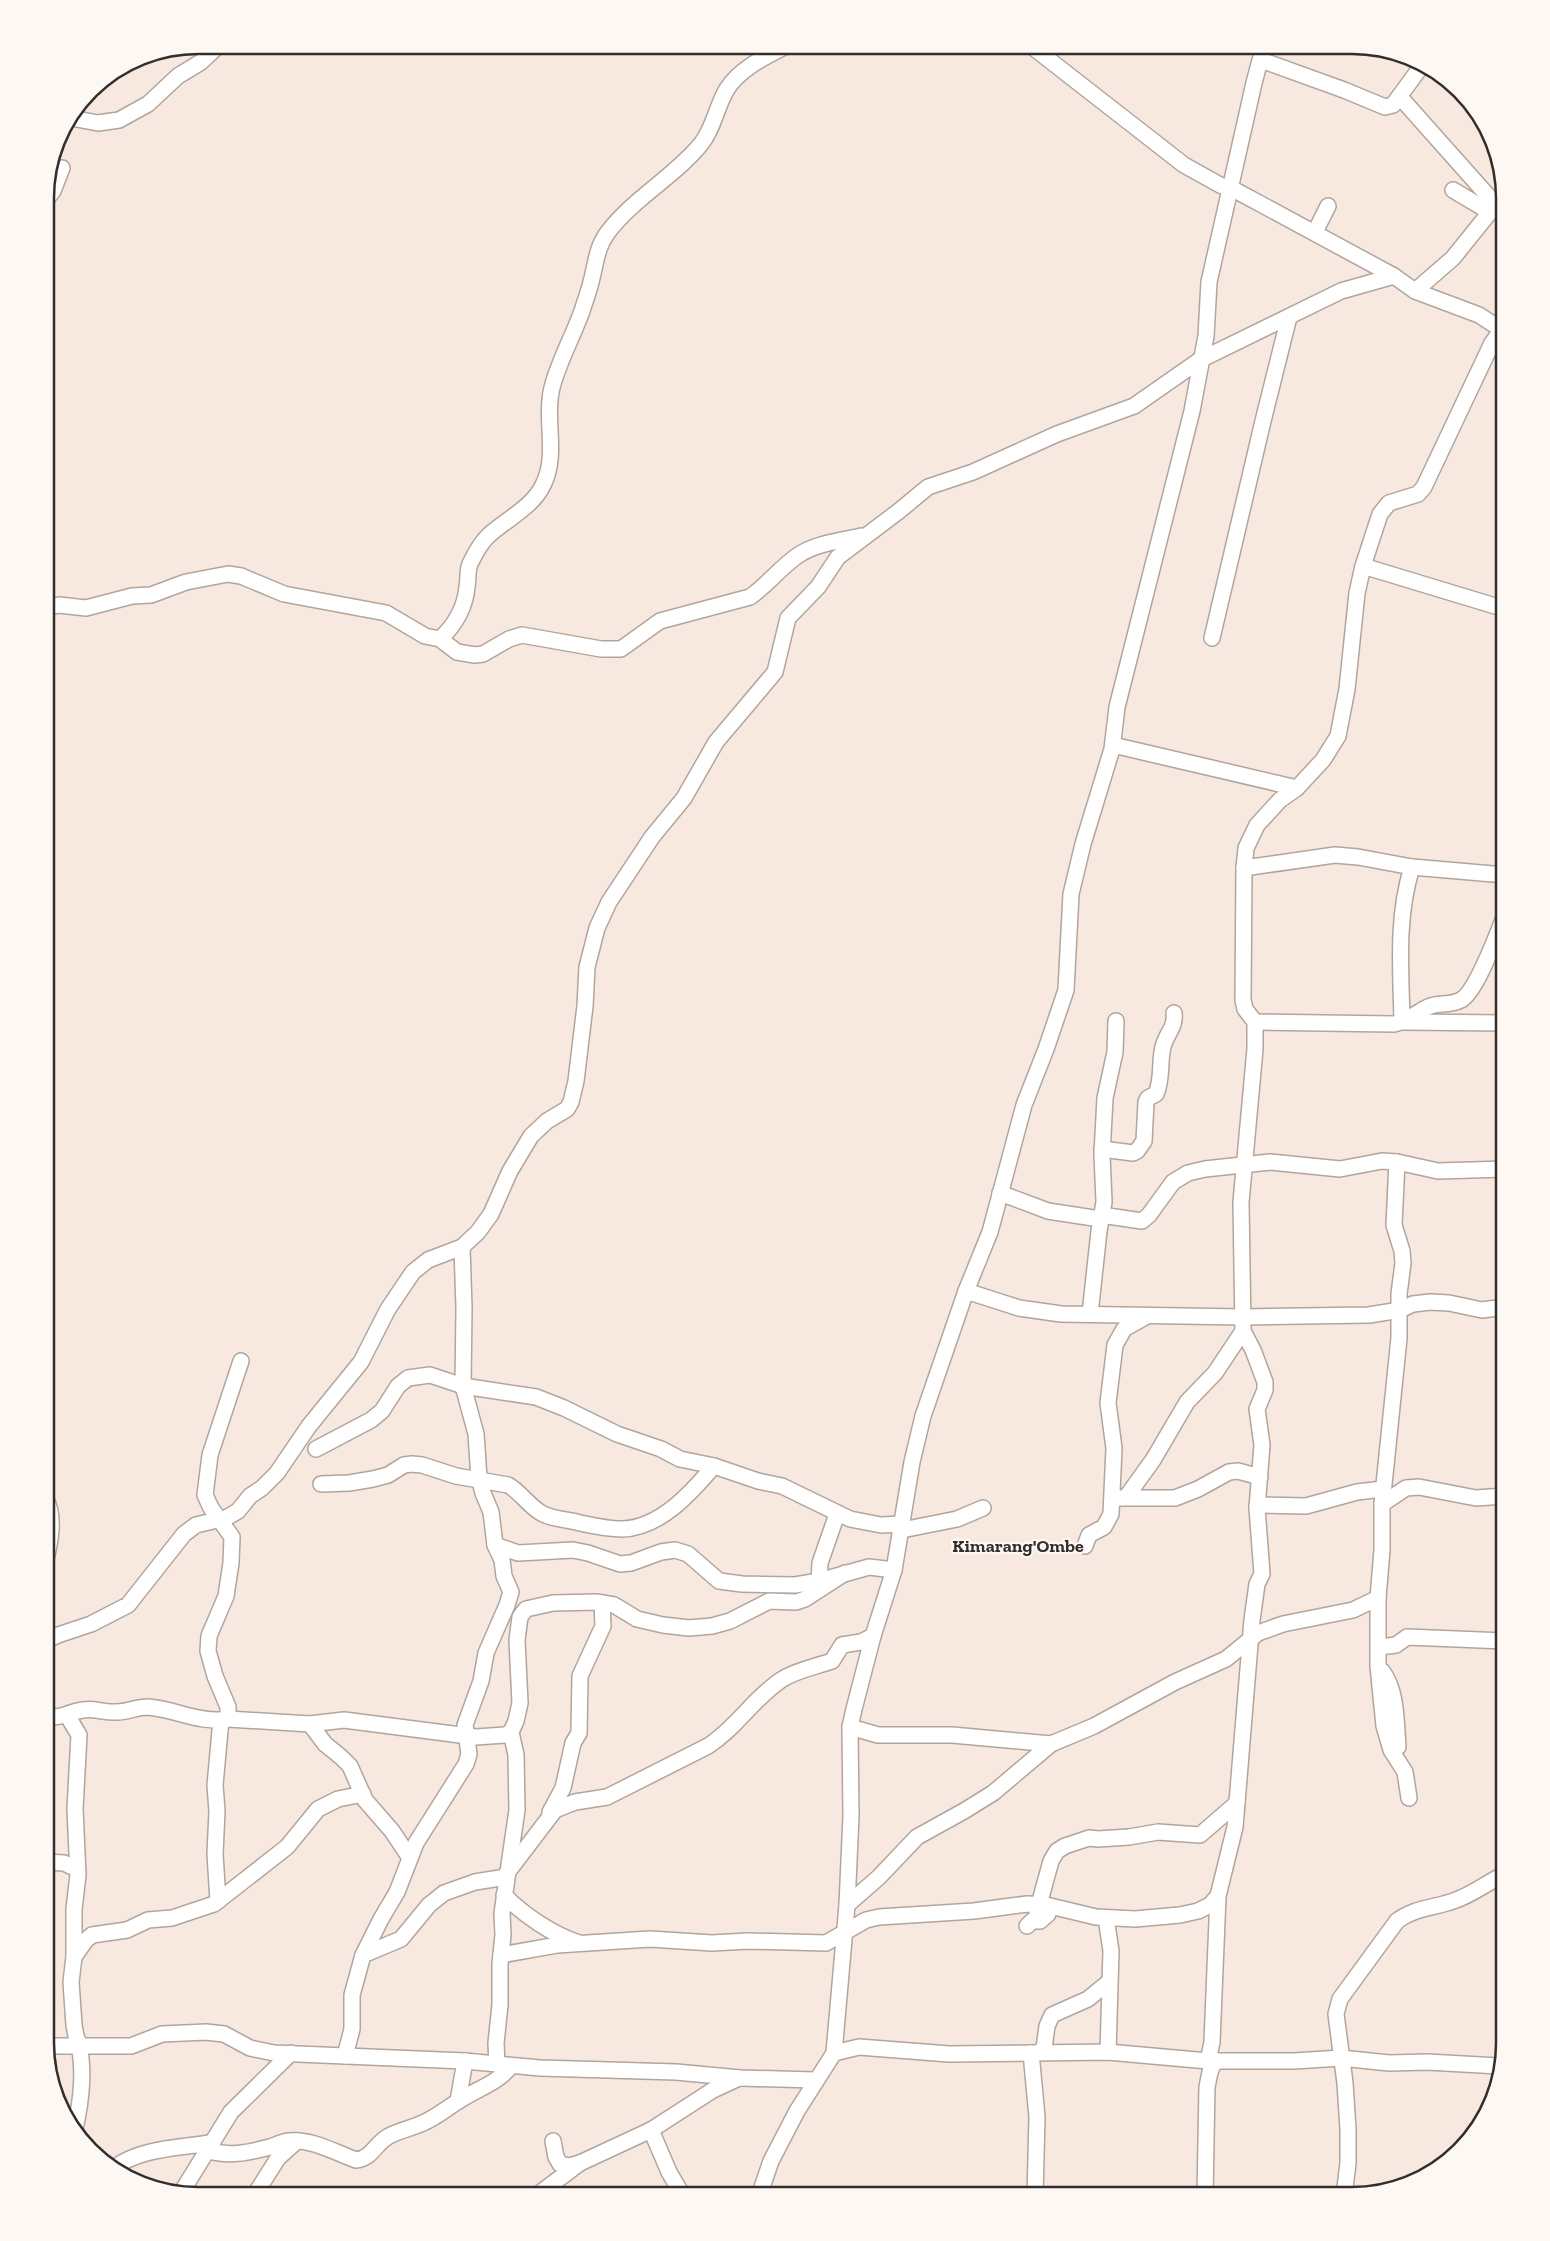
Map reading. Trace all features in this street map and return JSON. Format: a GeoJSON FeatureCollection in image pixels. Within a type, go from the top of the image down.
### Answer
{"type":"FeatureCollection","features":[{"type":"Feature","properties":{"kind":"street"},"geometry":{"type":"LineString","coordinates":[[77,119],[98,123],[119,120],[148,104],[178,76],[201,62],[209,54]]}},
{"type":"Feature","properties":{"kind":"street"},"geometry":{"type":"LineString","coordinates":[[440,639],[451,629],[458,618],[468,587],[468,566],[481,544],[534,498],[543,485],[550,457],[549,398],[560,360],[589,289],[595,258],[601,244],[635,202],[687,160],[703,141],[727,89],[734,81],[744,71],[770,54]]}},
{"type":"Feature","properties":{"kind":"street"},"geometry":{"type":"LineString","coordinates":[[1042,54],[1184,165],[1315,232],[1394,276],[1415,291],[1479,315],[1496,326]]}},
{"type":"Feature","properties":{"kind":"street"},"geometry":{"type":"LineString","coordinates":[[762,2187],[771,2161],[796,2112],[834,2053],[846,1931],[851,1816],[850,1727],[894,1570],[912,1462],[923,1416],[966,1291],[990,1232],[1029,1087],[1046,1049],[1066,990],[1071,894],[1083,844],[1113,744],[1117,707],[1192,411],[1206,336],[1209,282],[1254,83],[1263,54]]}},
{"type":"Feature","properties":{"kind":"street"},"geometry":{"type":"LineString","coordinates":[[1265,54],[1385,107],[1393,105],[1419,70]]}},
{"type":"Feature","properties":{"kind":"street"},"geometry":{"type":"LineString","coordinates":[[1400,97],[1496,205]]}},
{"type":"Feature","properties":{"kind":"street"},"geometry":{"type":"LineString","coordinates":[[54,188],[62,168]]}},
{"type":"Feature","properties":{"kind":"street"},"geometry":{"type":"LineString","coordinates":[[1453,190],[1496,206]]}},
{"type":"Feature","properties":{"kind":"street"},"geometry":{"type":"LineString","coordinates":[[1315,232],[1328,206]]}},
{"type":"Feature","properties":{"kind":"street"},"geometry":{"type":"LineString","coordinates":[[1415,291],[1453,258],[1496,207]]}},
{"type":"Feature","properties":{"kind":"street"},"geometry":{"type":"LineString","coordinates":[[54,1636],[91,1624],[128,1605],[184,1534],[196,1525],[226,1518],[238,1510],[250,1496],[262,1488],[277,1473],[309,1426],[361,1362],[388,1309],[413,1272],[428,1260],[462,1247],[478,1232],[491,1214],[510,1171],[531,1136],[547,1121],[566,1108],[575,1092],[585,1006],[587,967],[593,941],[609,902],[652,837],[684,798],[716,742],[775,672],[785,626],[794,610],[818,587],[838,557],[928,487],[973,472],[1057,434],[1134,406],[1200,360],[1341,291],[1394,276]]}},
{"type":"Feature","properties":{"kind":"street"},"geometry":{"type":"LineString","coordinates":[[1212,638],[1262,421],[1289,317]]}},
{"type":"Feature","properties":{"kind":"street"},"geometry":{"type":"LineString","coordinates":[[1205,2187],[1206,2093],[1211,2061],[1218,1896],[1233,1838],[1257,1584],[1262,1574],[1257,1505],[1262,1445],[1257,1409],[1265,1390],[1265,1382],[1243,1324],[1241,1202],[1248,1107],[1254,1068],[1255,1022],[1245,1009],[1243,1000],[1244,868],[1246,848],[1258,825],[1280,800],[1297,788],[1323,760],[1338,736],[1347,688],[1357,592],[1363,566],[1380,514],[1385,505],[1418,494],[1424,487],[1492,343],[1496,338]]}},
{"type":"Feature","properties":{"kind":"street"},"geometry":{"type":"LineString","coordinates":[[54,606],[95,607],[132,596],[151,595],[186,582],[228,574],[241,576],[284,594],[386,613],[425,636],[440,639],[456,652],[483,654],[509,638],[522,635],[601,649],[621,649],[660,621],[750,597],[798,555],[809,550],[867,535]]}},
{"type":"Feature","properties":{"kind":"street"},"geometry":{"type":"LineString","coordinates":[[1363,566],[1496,606]]}},
{"type":"Feature","properties":{"kind":"street"},"geometry":{"type":"LineString","coordinates":[[1113,744],[1297,788]]}},
{"type":"Feature","properties":{"kind":"street"},"geometry":{"type":"LineString","coordinates":[[1244,868],[1335,855],[1358,857],[1412,867],[1496,874]]}},
{"type":"Feature","properties":{"kind":"street"},"geometry":{"type":"LineString","coordinates":[[1402,1022],[1400,945],[1402,909],[1412,867]]}},
{"type":"Feature","properties":{"kind":"street"},"geometry":{"type":"LineString","coordinates":[[1402,1022],[1427,1007],[1435,1004],[1454,1003],[1467,994],[1473,988],[1496,936]]}},
{"type":"Feature","properties":{"kind":"street"},"geometry":{"type":"LineString","coordinates":[[1102,1149],[1133,1153],[1142,1146],[1146,1102],[1148,1098],[1156,1094],[1160,1086],[1164,1044],[1173,1025],[1174,1013]]}},
{"type":"Feature","properties":{"kind":"street"},"geometry":{"type":"LineString","coordinates":[[1090,1314],[1104,1202],[1102,1149],[1105,1098],[1115,1052],[1116,1021]]}},
{"type":"Feature","properties":{"kind":"street"},"geometry":{"type":"LineString","coordinates":[[1255,1022],[1387,1024],[1402,1022],[1496,1023]]}},
{"type":"Feature","properties":{"kind":"street"},"geometry":{"type":"LineString","coordinates":[[1000,1193],[1048,1211],[1142,1221],[1149,1215],[1169,1186],[1179,1177],[1205,1169],[1270,1162],[1324,1169],[1340,1169],[1382,1162],[1397,1162],[1438,1171],[1496,1169]]}},
{"type":"Feature","properties":{"kind":"street"},"geometry":{"type":"LineString","coordinates":[[1397,1162],[1394,1228],[1403,1256],[1399,1294],[1400,1310],[1382,1496],[1382,1550],[1378,1598],[1378,1666],[1390,1681],[1399,1761],[1405,1772],[1409,1798]]}},
{"type":"Feature","properties":{"kind":"street"},"geometry":{"type":"LineString","coordinates":[[345,2056],[352,2029],[352,1995],[363,1955],[381,1918],[397,1892],[416,1843],[466,1764],[468,1754],[465,1725],[481,1681],[486,1653],[511,1592],[504,1576],[502,1560],[495,1544],[491,1512],[479,1478],[476,1434],[463,1386],[464,1308],[462,1247]]}},
{"type":"Feature","properties":{"kind":"street"},"geometry":{"type":"LineString","coordinates":[[966,1291],[1019,1308],[1061,1314],[1150,1315],[1243,1324],[1368,1315],[1400,1310],[1413,1304],[1430,1302],[1449,1303],[1482,1310],[1496,1308]]}},
{"type":"Feature","properties":{"kind":"street"},"geometry":{"type":"LineString","coordinates":[[1119,1497],[1108,1403],[1115,1344],[1124,1329],[1150,1315]]}},
{"type":"Feature","properties":{"kind":"street"},"geometry":{"type":"LineString","coordinates":[[1085,1546],[1089,1535],[1108,1523],[1119,1497],[1153,1460],[1187,1402],[1215,1373],[1243,1324]]}},
{"type":"Feature","properties":{"kind":"street"},"geometry":{"type":"LineString","coordinates":[[218,1901],[214,1854],[217,1810],[215,1785],[228,1707],[215,1676],[208,1651],[209,1636],[226,1596],[231,1563],[232,1537],[211,1508],[205,1495],[210,1455],[241,1361]]}},
{"type":"Feature","properties":{"kind":"street"},"geometry":{"type":"LineString","coordinates":[[316,1449],[371,1420],[382,1411],[398,1386],[408,1378],[430,1375],[463,1386],[536,1397],[564,1408],[616,1434],[661,1449],[680,1459],[714,1466],[758,1481],[782,1486],[850,1519],[902,1527],[957,1519],[983,1508]]}},
{"type":"Feature","properties":{"kind":"street"},"geometry":{"type":"LineString","coordinates":[[321,1484],[349,1484],[388,1475],[404,1465],[422,1465],[456,1476],[479,1478],[508,1484],[537,1510],[548,1516],[604,1528],[623,1529],[645,1524],[660,1517],[688,1494],[714,1466]]}},
{"type":"Feature","properties":{"kind":"street"},"geometry":{"type":"LineString","coordinates":[[1119,1497],[1175,1498],[1198,1489],[1229,1472],[1238,1471],[1260,1477]]}},
{"type":"Feature","properties":{"kind":"street"},"geometry":{"type":"LineString","coordinates":[[1257,1505],[1306,1506],[1357,1492],[1382,1496],[1406,1488],[1419,1487],[1476,1498],[1496,1497]]}},
{"type":"Feature","properties":{"kind":"street"},"geometry":{"type":"LineString","coordinates":[[819,1581],[820,1562],[838,1514]]}},
{"type":"Feature","properties":{"kind":"street"},"geometry":{"type":"LineString","coordinates":[[495,1544],[518,1553],[574,1550],[620,1564],[631,1563],[661,1552],[675,1550],[688,1554],[712,1576],[726,1583],[780,1586],[819,1581],[869,1567],[894,1570]]}},
{"type":"Feature","properties":{"kind":"street"},"geometry":{"type":"LineString","coordinates":[[121,2164],[133,2158],[162,2150],[208,2147],[227,2156],[297,2141],[318,2145],[356,2160],[363,2159],[373,2152],[382,2140],[389,2135],[427,2121],[458,2101],[500,2079],[504,2065],[496,2044],[500,2005],[504,1895],[517,1810],[516,1754],[511,1732],[516,1721],[520,1703],[518,1640],[520,1617],[526,1609],[534,1606],[570,1602],[602,1603],[614,1605],[637,1619],[663,1625],[689,1628],[712,1626],[730,1621],[769,1601],[796,1602],[805,1599],[845,1574]]}},
{"type":"Feature","properties":{"kind":"street"},"geometry":{"type":"LineString","coordinates":[[847,1905],[879,1877],[917,1837],[993,1793],[1051,1744],[1094,1726],[1167,1686],[1226,1659],[1258,1633],[1284,1624],[1353,1610],[1378,1598]]}},
{"type":"Feature","properties":{"kind":"street"},"geometry":{"type":"LineString","coordinates":[[363,1955],[400,1939],[429,1905],[444,1894],[475,1882],[507,1875],[524,1854],[563,1788],[573,1743],[579,1733],[580,1676],[603,1626],[602,1603]]}},
{"type":"Feature","properties":{"kind":"street"},"geometry":{"type":"LineString","coordinates":[[548,1816],[564,1805],[606,1797],[708,1746],[723,1736],[754,1704],[780,1681],[796,1673],[832,1661],[842,1645],[861,1642],[874,1636]]}},
{"type":"Feature","properties":{"kind":"street"},"geometry":{"type":"LineString","coordinates":[[1379,1647],[1396,1645],[1407,1637],[1496,1641]]}},
{"type":"Feature","properties":{"kind":"street"},"geometry":{"type":"LineString","coordinates":[[54,1717],[61,1717],[74,1712],[92,1709],[119,1713],[145,1707],[202,1719],[310,1724],[344,1720],[466,1736],[505,1735],[511,1732]]}},
{"type":"Feature","properties":{"kind":"street"},"geometry":{"type":"LineString","coordinates":[[67,1715],[80,1735],[75,1809],[77,1869],[73,1917],[74,1957],[71,1982],[72,2008],[82,2064],[76,2120]]}},
{"type":"Feature","properties":{"kind":"street"},"geometry":{"type":"LineString","coordinates":[[310,1724],[325,1744],[350,1766],[368,1806],[392,1832],[410,1858]]}},
{"type":"Feature","properties":{"kind":"street"},"geometry":{"type":"LineString","coordinates":[[850,1727],[878,1735],[952,1734],[1051,1744]]}},
{"type":"Feature","properties":{"kind":"street"},"geometry":{"type":"LineString","coordinates":[[74,1957],[92,1935],[127,1930],[152,1919],[177,1916],[207,1908],[287,1847],[318,1809],[338,1799],[363,1794]]}},
{"type":"Feature","properties":{"kind":"street"},"geometry":{"type":"LineString","coordinates":[[1032,1914],[1050,1861],[1060,1849],[1089,1838],[1129,1837],[1158,1832],[1200,1835],[1237,1803]]}},
{"type":"Feature","properties":{"kind":"street"},"geometry":{"type":"LineString","coordinates":[[54,1862],[64,1863],[77,1869]]}},
{"type":"Feature","properties":{"kind":"street"},"geometry":{"type":"LineString","coordinates":[[1345,2187],[1348,2163],[1348,2129],[1337,2007],[1352,1981],[1397,1921],[1406,1914],[1457,1900],[1496,1879]]}},
{"type":"Feature","properties":{"kind":"street"},"geometry":{"type":"LineString","coordinates":[[504,1895],[517,1909],[528,1917],[580,1943]]}},
{"type":"Feature","properties":{"kind":"street"},"geometry":{"type":"LineString","coordinates":[[501,1955],[557,1945],[650,1939],[712,1943],[748,1941],[826,1943],[866,1920],[879,1917],[974,1911],[1032,1914],[1056,1907],[1106,1918],[1135,1918],[1192,1913],[1204,1909],[1218,1896]]}},
{"type":"Feature","properties":{"kind":"street"},"geometry":{"type":"LineString","coordinates":[[1106,1918],[1111,1951],[1108,2052]]}},
{"type":"Feature","properties":{"kind":"street"},"geometry":{"type":"LineString","coordinates":[[1035,2053],[1043,2050],[1047,2026],[1052,2015],[1088,1999],[1110,1981]]}},
{"type":"Feature","properties":{"kind":"street"},"geometry":{"type":"LineString","coordinates":[[54,2046],[131,2046],[162,2034],[206,2032],[224,2034],[250,2048],[260,2051],[465,2061],[504,2065],[676,2072],[740,2078],[815,2080]]}},
{"type":"Feature","properties":{"kind":"street"},"geometry":{"type":"LineString","coordinates":[[834,2053],[859,2047],[949,2054],[1108,2052],[1211,2061],[1294,2061],[1341,2058],[1389,2063],[1426,2062],[1494,2066]]}},
{"type":"Feature","properties":{"kind":"street"},"geometry":{"type":"LineString","coordinates":[[185,2186],[231,2112],[291,2053]]}},
{"type":"Feature","properties":{"kind":"street"},"geometry":{"type":"LineString","coordinates":[[1035,2053],[1037,2118],[1035,2187]]}},
{"type":"Feature","properties":{"kind":"street"},"geometry":{"type":"LineString","coordinates":[[458,2101],[465,2061]]}},
{"type":"Feature","properties":{"kind":"street"},"geometry":{"type":"LineString","coordinates":[[553,2141],[556,2157],[560,2164],[569,2166],[580,2163],[651,2130],[713,2090],[740,2078]]}},
{"type":"Feature","properties":{"kind":"street"},"geometry":{"type":"LineString","coordinates":[[651,2130],[669,2172],[678,2187]]}},
{"type":"Feature","properties":{"kind":"street"},"geometry":{"type":"LineString","coordinates":[[259,2187],[272,2166],[297,2141]]}},
{"type":"Feature","properties":{"kind":"street"},"geometry":{"type":"LineString","coordinates":[[548,2187],[580,2163]]}},
{"type":"Feature","properties":{"kind":"district","name":"Kimarang'Ombe"},"geometry":{"type":"Point","coordinates":[1018,1546]}}]}
